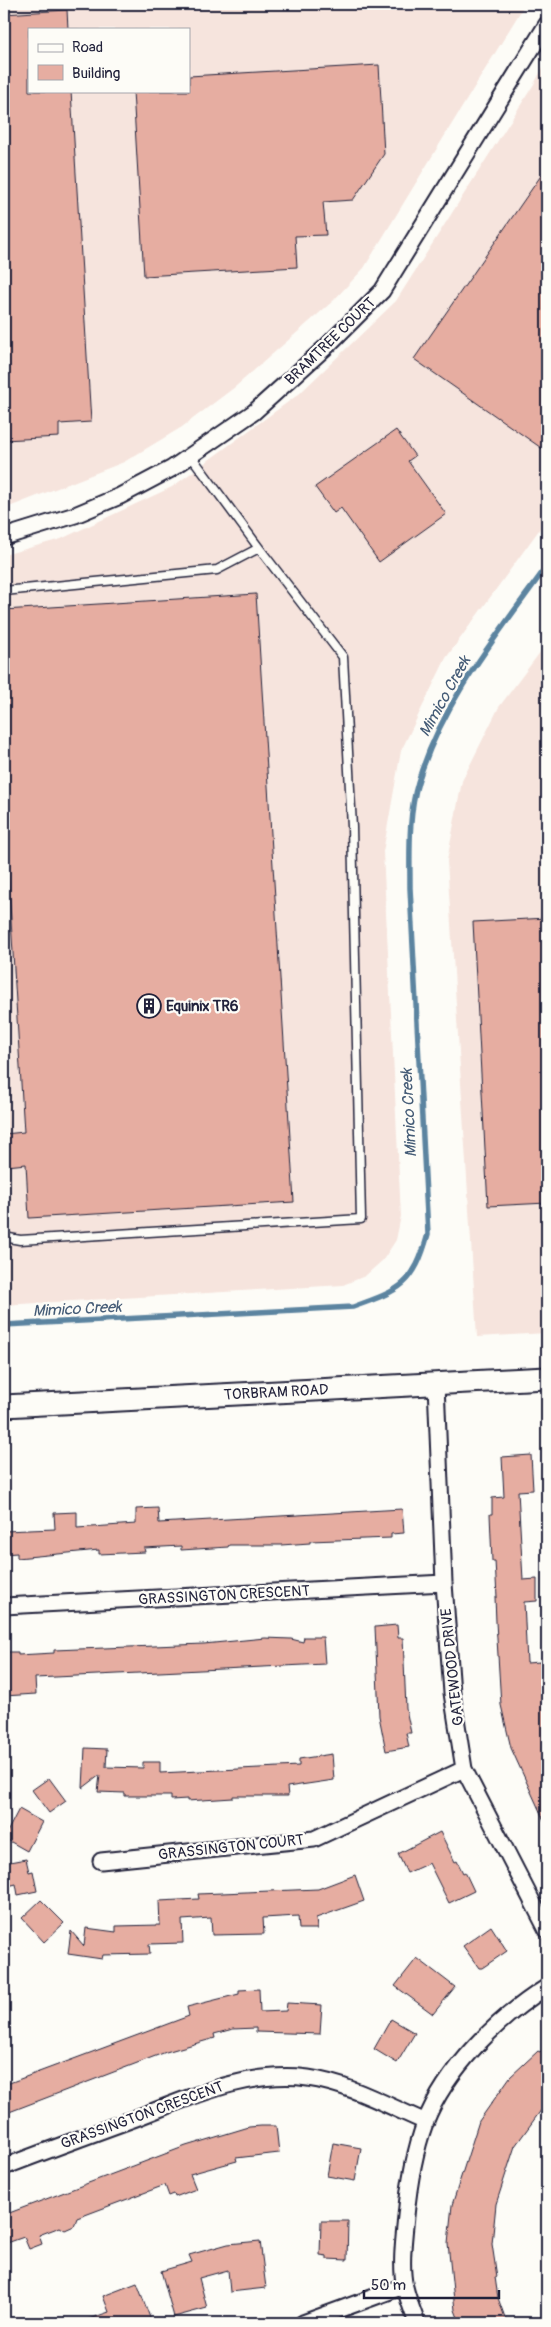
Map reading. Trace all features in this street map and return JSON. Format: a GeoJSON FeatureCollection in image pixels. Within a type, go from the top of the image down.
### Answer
{"type":"FeatureCollection","features":[{"type":"Feature","properties":{"kind":"main road","name":"TORBRAM ROAD"},"geometry":{"type":"LineString","coordinates":[[4,1406],[547,1378]]}},
{"type":"Feature","properties":{"kind":"street","name":"BRAMTREE COURT"},"geometry":{"type":"LineString","coordinates":[[4,537],[75,515],[120,496],[172,469],[254,412],[327,346],[382,291],[547,24]]}},
{"type":"Feature","properties":{"kind":"street","name":"GATEWOOD DRIVE"},"geometry":{"type":"LineString","coordinates":[[436,1384],[444,1583],[452,1693],[464,1768],[547,1930]]}},
{"type":"Feature","properties":{"kind":"street","name":"GRASSINGTON CRESCENT"},"geometry":{"type":"LineString","coordinates":[[4,1606],[444,1583]]}},
{"type":"Feature","properties":{"kind":"street","name":"GRASSINGTON COURT"},"geometry":{"type":"LineString","coordinates":[[102,1861],[314,1839],[464,1768]]}},
{"type":"Feature","properties":{"kind":"street"},"geometry":{"type":"LineString","coordinates":[[417,2323],[404,2286],[404,2234],[413,2166],[426,2122],[449,2080],[490,2032],[525,2001],[547,1987]]}},
{"type":"Feature","properties":{"kind":"street","name":"GRASSINGTON CRESCENT"},"geometry":{"type":"LineString","coordinates":[[4,2167],[228,2083],[271,2078],[308,2078],[337,2086],[360,2093],[426,2122]]}},
{"type":"Feature","properties":{"kind":"street"},"geometry":{"type":"LineString","coordinates":[[304,2323],[404,2286]]}},
{"type":"Feature","properties":{"kind":"lane"},"geometry":{"type":"LineString","coordinates":[[4,1237],[20,1240],[361,1219],[352,827],[343,657],[191,456]]}},
{"type":"Feature","properties":{"kind":"lane"},"geometry":{"type":"LineString","coordinates":[[4,591],[216,570],[259,548]]}},
{"type":"Feature","properties":{"kind":"shaded area"},"geometry":{"type":"Polygon","coordinates":[[[4,4],[525,4],[364,268],[333,301],[235,387],[182,427],[124,462],[4,509],[4,4]]]}},
{"type":"Feature","properties":{"kind":"shaded area"},"geometry":{"type":"Polygon","coordinates":[[[547,60],[547,519],[446,658],[401,751],[383,852],[401,1216],[396,1240],[383,1260],[365,1276],[343,1285],[4,1305],[4,555],[61,539],[172,487],[299,394],[396,301],[534,84],[547,60]]]}},
{"type":"Feature","properties":{"kind":"shaded area"},"geometry":{"type":"Polygon","coordinates":[[[547,643],[547,1333],[477,1337],[447,861],[462,781],[499,707],[547,643]]]}},
{"type":"Feature","properties":{"kind":"building"},"geometry":{"type":"Polygon","coordinates":[[[67,10],[68,28],[28,28],[28,92],[71,92],[91,422],[59,424],[59,437],[4,440],[4,14],[67,10]]]}},
{"type":"Feature","properties":{"kind":"building"},"geometry":{"type":"Polygon","coordinates":[[[379,65],[384,154],[353,200],[323,202],[326,235],[295,236],[297,267],[144,276],[133,92],[190,92],[190,76],[379,65]]]}},
{"type":"Feature","properties":{"kind":"building"},"geometry":{"type":"Polygon","coordinates":[[[547,167],[547,452],[414,359],[547,167]]]}},
{"type":"Feature","properties":{"kind":"building"},"geometry":{"type":"Polygon","coordinates":[[[396,430],[415,456],[408,461],[446,514],[379,562],[341,508],[334,513],[315,487],[396,430]]]}},
{"type":"Feature","properties":{"kind":"building","name":"Equinix TR6"},"geometry":{"type":"Polygon","coordinates":[[[256,594],[294,1202],[29,1218],[26,1164],[7,1166],[5,1134],[24,1132],[4,806],[4,610],[256,594]]]}},
{"type":"Feature","properties":{"kind":"building"},"geometry":{"type":"Polygon","coordinates":[[[547,918],[547,1203],[488,1206],[473,922],[547,918]]]}},
{"type":"Feature","properties":{"kind":"building"},"geometry":{"type":"Polygon","coordinates":[[[531,1455],[533,1490],[518,1491],[523,1580],[537,1579],[537,1601],[524,1602],[527,1663],[540,1662],[543,1682],[540,1683],[547,1712],[547,1827],[511,1748],[501,1705],[496,1622],[495,1561],[492,1561],[490,1514],[492,1514],[492,1498],[504,1497],[502,1457],[531,1455]]]}},
{"type":"Feature","properties":{"kind":"building"},"geometry":{"type":"Polygon","coordinates":[[[158,1508],[159,1523],[402,1509],[404,1533],[391,1534],[391,1538],[310,1541],[310,1543],[281,1545],[229,1545],[228,1547],[181,1550],[181,1546],[144,1548],[145,1552],[99,1554],[99,1550],[17,1558],[17,1553],[4,1554],[4,1531],[55,1529],[54,1513],[77,1512],[77,1528],[136,1524],[136,1509],[158,1508]]]}},
{"type":"Feature","properties":{"kind":"building"},"geometry":{"type":"Polygon","coordinates":[[[397,1625],[398,1638],[403,1638],[406,1709],[411,1733],[406,1733],[409,1747],[386,1751],[379,1716],[375,1627],[397,1625]]]}},
{"type":"Feature","properties":{"kind":"building"},"geometry":{"type":"Polygon","coordinates":[[[304,1637],[323,1637],[325,1664],[35,1678],[36,1694],[4,1696],[4,1652],[18,1652],[18,1655],[54,1653],[54,1650],[204,1644],[265,1638],[291,1639],[303,1642],[304,1637]]]}},
{"type":"Feature","properties":{"kind":"building"},"geometry":{"type":"Polygon","coordinates":[[[85,1748],[107,1749],[106,1767],[143,1768],[143,1762],[160,1762],[160,1773],[299,1766],[299,1759],[332,1754],[334,1780],[287,1787],[288,1796],[233,1796],[233,1798],[187,1801],[187,1799],[171,1800],[171,1796],[125,1796],[125,1793],[98,1792],[100,1775],[83,1788],[85,1748]]]}},
{"type":"Feature","properties":{"kind":"building"},"geometry":{"type":"Polygon","coordinates":[[[49,1778],[66,1801],[49,1813],[32,1790],[49,1778]]]}},
{"type":"Feature","properties":{"kind":"building"},"geometry":{"type":"Polygon","coordinates":[[[19,1809],[42,1822],[27,1851],[4,1838],[19,1809]]]}},
{"type":"Feature","properties":{"kind":"building"},"geometry":{"type":"Polygon","coordinates":[[[440,1832],[455,1862],[457,1861],[463,1873],[465,1872],[474,1891],[449,1903],[429,1863],[407,1873],[398,1854],[440,1832]]]}},
{"type":"Feature","properties":{"kind":"building"},"geometry":{"type":"Polygon","coordinates":[[[26,1859],[29,1872],[33,1871],[37,1891],[18,1895],[16,1884],[4,1887],[4,1863],[26,1859]]]}},
{"type":"Feature","properties":{"kind":"building"},"geometry":{"type":"Polygon","coordinates":[[[355,1875],[364,1901],[316,1918],[317,1929],[299,1929],[298,1916],[263,1918],[264,1934],[212,1935],[211,1918],[182,1920],[183,1943],[149,1944],[150,1954],[103,1955],[102,1959],[68,1954],[71,1931],[84,1946],[86,1928],[116,1932],[116,1926],[160,1925],[159,1901],[199,1899],[198,1894],[318,1889],[355,1875]]]}},
{"type":"Feature","properties":{"kind":"building"},"geometry":{"type":"Polygon","coordinates":[[[41,1900],[64,1923],[44,1942],[22,1918],[41,1900]]]}},
{"type":"Feature","properties":{"kind":"building"},"geometry":{"type":"Polygon","coordinates":[[[491,1926],[507,1951],[482,1968],[479,1968],[463,1946],[491,1926]]]}},
{"type":"Feature","properties":{"kind":"building"},"geometry":{"type":"Polygon","coordinates":[[[417,1958],[455,1987],[433,2014],[395,1986],[417,1958]]]}},
{"type":"Feature","properties":{"kind":"building"},"geometry":{"type":"Polygon","coordinates":[[[259,1989],[260,2012],[286,2011],[287,2003],[322,2005],[320,2034],[256,2032],[256,2028],[233,2029],[214,2034],[215,2038],[166,2052],[4,2114],[4,2085],[189,2016],[187,2007],[239,1994],[239,1990],[259,1989]]]}},
{"type":"Feature","properties":{"kind":"building"},"geometry":{"type":"Polygon","coordinates":[[[391,2019],[415,2033],[397,2063],[374,2049],[391,2019]]]}},
{"type":"Feature","properties":{"kind":"building"},"geometry":{"type":"Polygon","coordinates":[[[547,2045],[547,2102],[515,2146],[496,2204],[492,2244],[497,2277],[495,2277],[498,2298],[507,2323],[460,2323],[455,2310],[448,2243],[452,2205],[479,2121],[510,2077],[547,2045]]]}},
{"type":"Feature","properties":{"kind":"building"},"geometry":{"type":"Polygon","coordinates":[[[276,2126],[279,2153],[236,2158],[237,2161],[190,2174],[196,2189],[175,2197],[174,2194],[169,2196],[165,2185],[77,2218],[74,2226],[65,2230],[60,2227],[39,2235],[42,2244],[29,2249],[24,2237],[7,2243],[4,2232],[4,2215],[186,2146],[249,2127],[276,2126]]]}},
{"type":"Feature","properties":{"kind":"building"},"geometry":{"type":"Polygon","coordinates":[[[333,2143],[361,2148],[355,2181],[327,2176],[333,2143]]]}},
{"type":"Feature","properties":{"kind":"building"},"geometry":{"type":"Polygon","coordinates":[[[321,2221],[348,2221],[347,2260],[327,2259],[327,2256],[320,2255],[321,2221]]]}},
{"type":"Feature","properties":{"kind":"building"},"geometry":{"type":"Polygon","coordinates":[[[260,2241],[266,2288],[230,2292],[228,2270],[199,2278],[207,2308],[174,2317],[161,2271],[192,2262],[189,2255],[228,2244],[260,2241]]]}},
{"type":"Feature","properties":{"kind":"building"},"geometry":{"type":"Polygon","coordinates":[[[137,2283],[152,2323],[83,2323],[83,2321],[109,2312],[103,2296],[137,2283]]]}},
{"type":"Feature","properties":{"kind":"waterway","name":"Mimico Creek"},"geometry":{"type":"LineString","coordinates":[[4,1325],[353,1307],[394,1290],[411,1275],[423,1251],[428,1234],[410,888],[410,834],[415,795],[429,752],[457,696],[473,669],[547,566]]}},
{"type":"Feature","properties":{"kind":"place","name":"Equinix TR6"},"geometry":{"type":"Point","coordinates":[149,1006]}}]}
